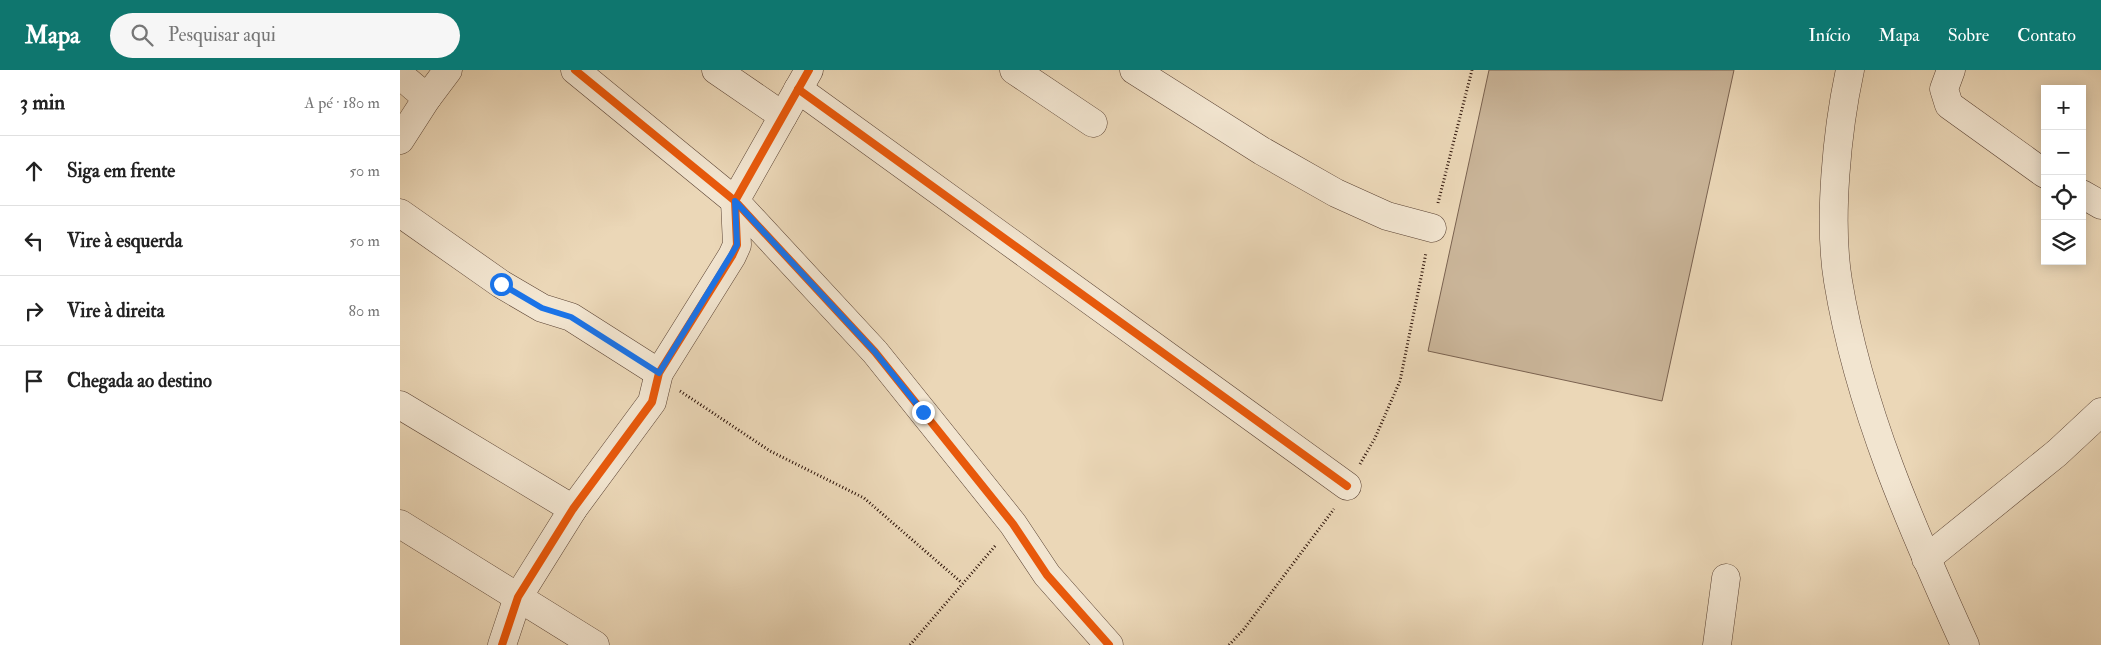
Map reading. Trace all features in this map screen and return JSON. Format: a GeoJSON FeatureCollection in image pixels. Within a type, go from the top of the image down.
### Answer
{"type":"FeatureCollection","features":[{"type":"Feature","properties":{"kind":"street"},"geometry":{"type":"LineString","coordinates":[[400,140],[426,98],[448,70]]}},
{"type":"Feature","properties":{"kind":"street"},"geometry":{"type":"LineString","coordinates":[[575,70],[735,201],[875,352],[1014,524],[1047,575],[1109,645]]}},
{"type":"Feature","properties":{"kind":"street"},"geometry":{"type":"LineString","coordinates":[[716,70],[782,116]]}},
{"type":"Feature","properties":{"kind":"street"},"geometry":{"type":"LineString","coordinates":[[1014,70],[1093,123]]}},
{"type":"Feature","properties":{"kind":"street"},"geometry":{"type":"LineString","coordinates":[[1134,70],[1262,151],[1336,193],[1387,216],[1432,228]]}},
{"type":"Feature","properties":{"kind":"street"},"geometry":{"type":"LineString","coordinates":[[1850,70],[1843,101],[1836,172],[1838,280],[1855,364],[1900,496],[1965,645]]}},
{"type":"Feature","properties":{"kind":"street"},"geometry":{"type":"LineString","coordinates":[[1951,70],[1944,89],[1949,105],[2041,171]]}},
{"type":"Feature","properties":{"kind":"street"},"geometry":{"type":"LineString","coordinates":[[400,75],[426,98]]}},
{"type":"Feature","properties":{"kind":"street"},"geometry":{"type":"LineString","coordinates":[[502,645],[518,597],[573,509],[652,402],[659,373],[737,245],[735,201],[803,80],[1347,486]]}},
{"type":"Feature","properties":{"kind":"street"},"geometry":{"type":"LineString","coordinates":[[2086,196],[2101,205]]}},
{"type":"Feature","properties":{"kind":"street"},"geometry":{"type":"LineString","coordinates":[[400,213],[501,284],[542,308],[571,317],[659,373]]}},
{"type":"Feature","properties":{"kind":"street"},"geometry":{"type":"LineString","coordinates":[[400,405],[573,509]]}},
{"type":"Feature","properties":{"kind":"street"},"geometry":{"type":"LineString","coordinates":[[1926,559],[2097,423]]}},
{"type":"Feature","properties":{"kind":"street"},"geometry":{"type":"LineString","coordinates":[[400,524],[595,645]]}},
{"type":"Feature","properties":{"kind":"street"},"geometry":{"type":"LineString","coordinates":[[1717,645],[1726,578]]}},
{"type":"Feature","properties":{"kind":"path"},"geometry":{"type":"LineString","coordinates":[[1229,645],[1328,518],[1375,438],[1400,381],[1432,228],[1472,70]]}},
{"type":"Feature","properties":{"kind":"path"},"geometry":{"type":"LineString","coordinates":[[659,373],[687,396],[770,450],[864,498],[962,583]]}},
{"type":"Feature","properties":{"kind":"path"},"geometry":{"type":"LineString","coordinates":[[910,645],[1014,524]]}},
{"type":"Feature","properties":{"kind":"shaded area"},"geometry":{"type":"Polygon","coordinates":[[[1489,70],[1734,70],[1662,401],[1428,351],[1489,70]]]}},
{"type":"Feature","properties":{"kind":"cycle path"},"geometry":{"type":"LineString","coordinates":[[575,70],[735,201],[875,352],[1013,524],[1047,575],[1109,645]]}},
{"type":"Feature","properties":{"kind":"cycle path"},"geometry":{"type":"LineString","coordinates":[[502,645],[518,597],[573,509],[652,402],[659,373],[732,256],[737,245],[735,201],[809,70]]}},
{"type":"Feature","properties":{"kind":"cycle path"},"geometry":{"type":"LineString","coordinates":[[798,89],[1347,486]]}},
{"type":"Feature","properties":{"kind":"route"},"geometry":{"type":"LineString","coordinates":[[501,284],[542,308],[571,317],[659,373],[737,245],[735,201],[875,352],[923,412]]}}]}
